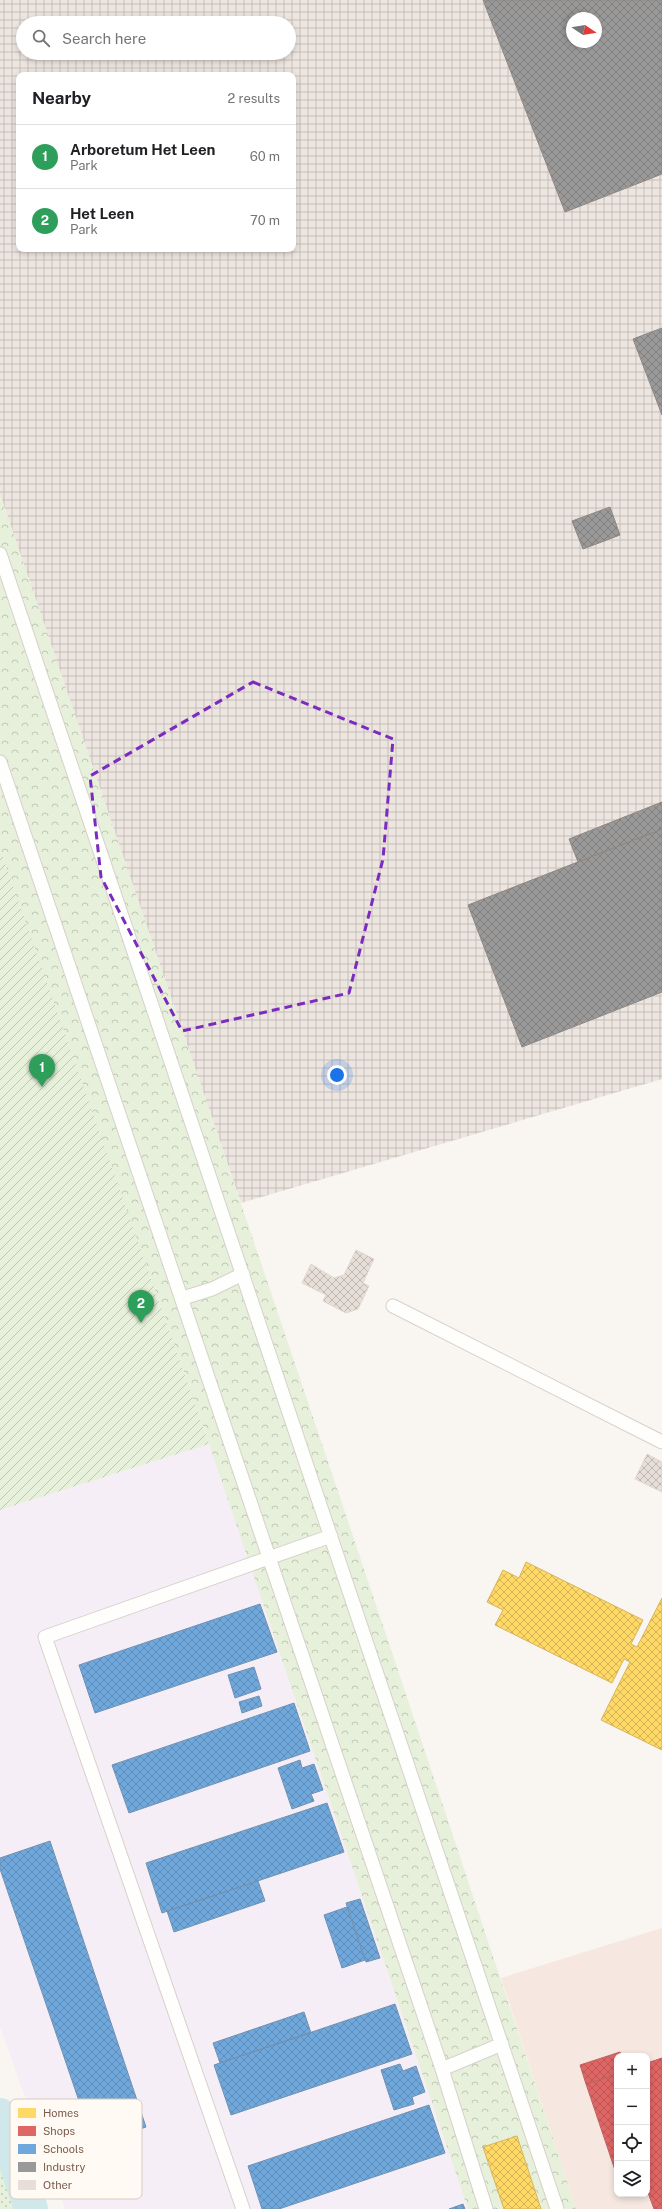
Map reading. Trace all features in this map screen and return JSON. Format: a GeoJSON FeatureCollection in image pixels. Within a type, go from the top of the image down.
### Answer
{"type":"FeatureCollection","features":[{"type":"Feature","properties":{"kind":"lane"},"geometry":{"type":"LineString","coordinates":[[0,554],[558,2209]]}},
{"type":"Feature","properties":{"kind":"lane"},"geometry":{"type":"LineString","coordinates":[[0,762],[183,1298],[269,1558],[442,2069],[486,2209]]}},
{"type":"Feature","properties":{"kind":"lane"},"geometry":{"type":"LineString","coordinates":[[183,1298],[212,1290],[243,1274]]}},
{"type":"Feature","properties":{"kind":"lane"},"geometry":{"type":"LineString","coordinates":[[393,1306],[662,1442]]}},
{"type":"Feature","properties":{"kind":"lane"},"geometry":{"type":"LineString","coordinates":[[243,2209],[45,1637],[331,1536]]}},
{"type":"Feature","properties":{"kind":"lane"},"geometry":{"type":"LineString","coordinates":[[442,2069],[502,2044]]}},
{"type":"Feature","properties":{"kind":"highlighted area"},"geometry":{"type":"Polygon","coordinates":[[[253,682],[393,739],[383,859],[349,993],[182,1031],[101,877],[90,776],[253,682]]]}},
{"type":"Feature","properties":{"kind":"shaded area"},"geometry":{"type":"Polygon","coordinates":[[[0,0],[662,0],[662,1079],[241,1203],[0,494],[0,0]]]}},
{"type":"Feature","properties":{"kind":"shaded area"},"geometry":{"type":"Polygon","coordinates":[[[209,1444],[468,2209],[65,2209],[61,2199],[142,2199],[142,2099],[26,2099],[0,2027],[0,1510],[209,1444]]]}},
{"type":"Feature","properties":{"kind":"shaded area"},"geometry":{"type":"Polygon","coordinates":[[[662,1928],[662,2209],[576,2209],[501,1978],[662,1928]]]}},
{"type":"Feature","properties":{"kind":"green space"},"geometry":{"type":"Polygon","coordinates":[[[0,494],[363,1565],[576,2209],[468,2209],[209,1444],[9,876],[0,849],[0,494]]]}},
{"type":"Feature","properties":{"kind":"green space"},"geometry":{"type":"Polygon","coordinates":[[[0,849],[209,1444],[0,1510],[0,849]]]}},
{"type":"Feature","properties":{"kind":"green space"},"geometry":{"type":"Polygon","coordinates":[[[0,2150],[10,2180],[10,2199],[17,2199],[20,2209],[0,2209],[0,2150]]]}},
{"type":"Feature","properties":{"kind":"building: Homes"},"geometry":{"type":"Polygon","coordinates":[[[526,1562],[643,1620],[631,1644],[637,1647],[662,1598],[662,1750],[601,1720],[630,1662],[624,1659],[612,1683],[495,1625],[503,1610],[487,1602],[503,1570],[519,1578],[526,1562]]]}},
{"type":"Feature","properties":{"kind":"building: Homes"},"geometry":{"type":"Polygon","coordinates":[[[517,2136],[541,2209],[504,2209],[483,2147],[517,2136]]]}},
{"type":"Feature","properties":{"kind":"building: Shops"},"geometry":{"type":"Polygon","coordinates":[[[614,2054],[614,2075],[586,2084],[580,2065],[614,2054]]]}},
{"type":"Feature","properties":{"kind":"building: Shops"},"geometry":{"type":"Polygon","coordinates":[[[662,2058],[662,2209],[654,2209],[650,2197],[650,2062],[662,2058]]]}},
{"type":"Feature","properties":{"kind":"building: Shops"},"geometry":{"type":"Polygon","coordinates":[[[614,2075],[614,2167],[586,2084],[614,2075]]]}},
{"type":"Feature","properties":{"kind":"building: Schools"},"geometry":{"type":"Polygon","coordinates":[[[260,1604],[277,1652],[95,1713],[79,1665],[260,1604]]]}},
{"type":"Feature","properties":{"kind":"building: Schools"},"geometry":{"type":"Polygon","coordinates":[[[254,1667],[261,1689],[235,1698],[228,1675],[254,1667]]]}},
{"type":"Feature","properties":{"kind":"building: Schools"},"geometry":{"type":"Polygon","coordinates":[[[259,1696],[262,1706],[242,1713],[239,1702],[259,1696]]]}},
{"type":"Feature","properties":{"kind":"building: Schools"},"geometry":{"type":"Polygon","coordinates":[[[294,1703],[310,1751],[129,1813],[112,1765],[294,1703]]]}},
{"type":"Feature","properties":{"kind":"building: Schools"},"geometry":{"type":"Polygon","coordinates":[[[300,1760],[302,1768],[314,1764],[323,1790],[311,1794],[314,1801],[292,1809],[278,1768],[300,1760]]]}},
{"type":"Feature","properties":{"kind":"building: Schools"},"geometry":{"type":"Polygon","coordinates":[[[327,1803],[344,1852],[162,1913],[146,1863],[327,1803]]]}},
{"type":"Feature","properties":{"kind":"building: Schools"},"geometry":{"type":"Polygon","coordinates":[[[50,1841],[137,2099],[78,2099],[0,1869],[0,1858],[50,1841]]]}},
{"type":"Feature","properties":{"kind":"building: Schools"},"geometry":{"type":"Polygon","coordinates":[[[258,1881],[265,1901],[174,1932],[167,1911],[258,1881]]]}},
{"type":"Feature","properties":{"kind":"building: Schools"},"geometry":{"type":"Polygon","coordinates":[[[360,1899],[380,1958],[366,1962],[346,1903],[360,1899]]]}},
{"type":"Feature","properties":{"kind":"building: Schools"},"geometry":{"type":"Polygon","coordinates":[[[347,1907],[365,1960],[342,1968],[324,1915],[347,1907]]]}},
{"type":"Feature","properties":{"kind":"building: Schools"},"geometry":{"type":"Polygon","coordinates":[[[395,2004],[412,2054],[231,2115],[214,2065],[395,2004]]]}},
{"type":"Feature","properties":{"kind":"building: Schools"},"geometry":{"type":"Polygon","coordinates":[[[304,2012],[311,2033],[220,2063],[213,2043],[304,2012]]]}},
{"type":"Feature","properties":{"kind":"building: Schools"},"geometry":{"type":"Polygon","coordinates":[[[400,2064],[403,2071],[416,2066],[425,2092],[412,2097],[414,2104],[394,2110],[381,2070],[400,2064]]]}},
{"type":"Feature","properties":{"kind":"building: Schools"},"geometry":{"type":"Polygon","coordinates":[[[429,2105],[445,2153],[279,2209],[262,2209],[248,2166],[429,2105]]]}},
{"type":"Feature","properties":{"kind":"building: Schools"},"geometry":{"type":"Polygon","coordinates":[[[142,2115],[146,2127],[142,2128],[142,2115]]]}},
{"type":"Feature","properties":{"kind":"building: Schools"},"geometry":{"type":"Polygon","coordinates":[[[463,2204],[465,2209],[449,2209],[463,2204]]]}},
{"type":"Feature","properties":{"kind":"building: Industry"},"geometry":{"type":"Polygon","coordinates":[[[483,0],[662,0],[662,174],[565,212],[483,0]]]}},
{"type":"Feature","properties":{"kind":"building: Industry"},"geometry":{"type":"Polygon","coordinates":[[[662,328],[662,415],[633,339],[662,328]]]}},
{"type":"Feature","properties":{"kind":"building: Industry"},"geometry":{"type":"Polygon","coordinates":[[[610,507],[620,535],[583,549],[572,521],[610,507]]]}},
{"type":"Feature","properties":{"kind":"building: Industry"},"geometry":{"type":"Polygon","coordinates":[[[662,802],[662,829],[578,862],[569,839],[662,802]]]}},
{"type":"Feature","properties":{"kind":"building: Industry"},"geometry":{"type":"Polygon","coordinates":[[[662,829],[662,992],[522,1047],[468,905],[662,829]]]}},
{"type":"Feature","properties":{"kind":"building: Other"},"geometry":{"type":"Polygon","coordinates":[[[356,1250],[374,1259],[363,1283],[369,1286],[358,1309],[346,1313],[323,1301],[326,1295],[302,1283],[311,1264],[334,1278],[344,1275],[356,1250]]]}},
{"type":"Feature","properties":{"kind":"building: Other"},"geometry":{"type":"Polygon","coordinates":[[[647,1454],[662,1462],[662,1492],[635,1479],[647,1454]]]}},
{"type":"Feature","properties":{"kind":"waterway"},"geometry":{"type":"LineString","coordinates":[[0,2115],[10,2145]]}},
{"type":"Feature","properties":{"kind":"waterway"},"geometry":{"type":"LineString","coordinates":[[28,2199],[31,2209]]}},
{"type":"Feature","properties":{"kind":"place","name":"Arboretum Het Leen"},"geometry":{"type":"Point","coordinates":[42,1087]}},
{"type":"Feature","properties":{"kind":"place","name":"Het Leen"},"geometry":{"type":"Point","coordinates":[141,1323]}}]}
